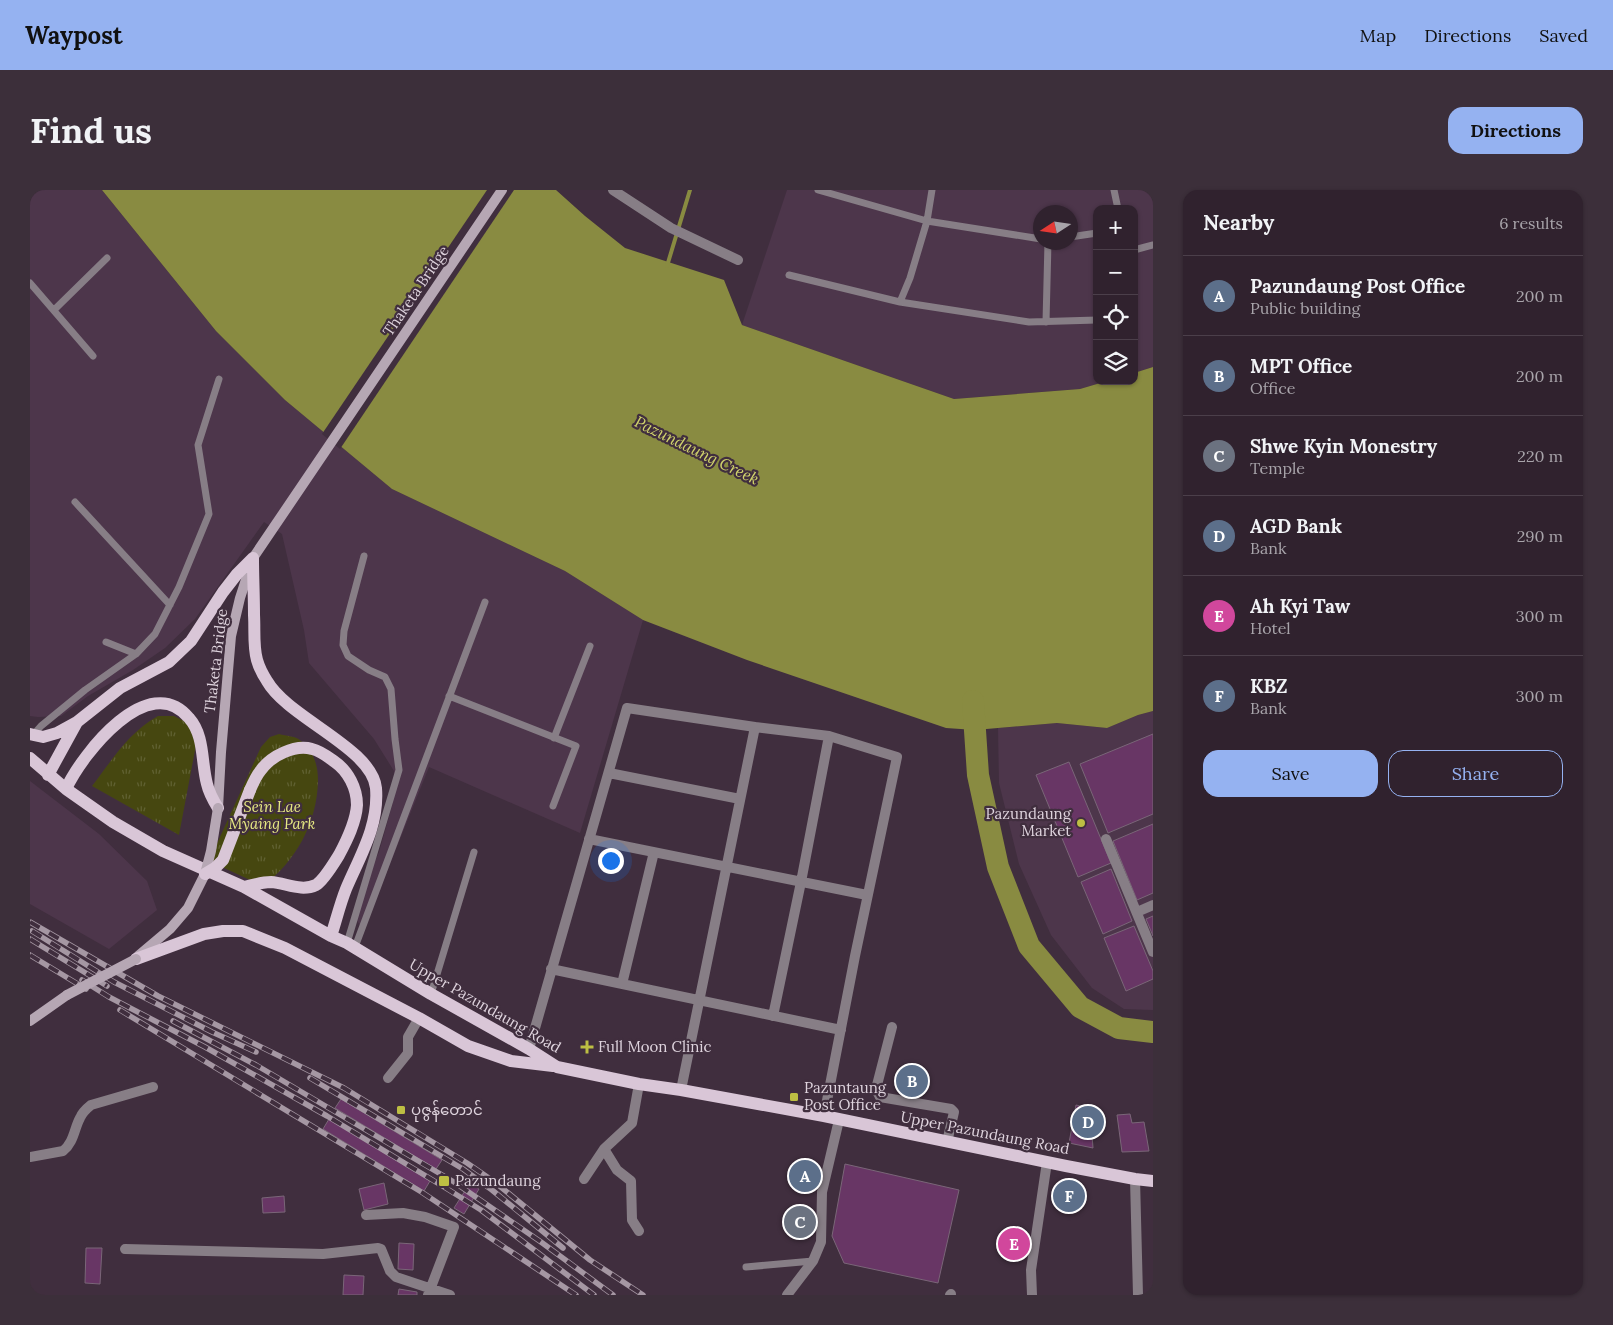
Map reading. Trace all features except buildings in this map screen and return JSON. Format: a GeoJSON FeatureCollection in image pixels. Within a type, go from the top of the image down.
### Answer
{"type":"FeatureCollection","features":[{"type":"Feature","properties":{"kind":"main road","name":"Thaketa Bridge"},"geometry":{"type":"LineString","coordinates":[[30,1021],[67,995],[136,959],[170,929],[188,908],[204,874],[211,851],[218,808],[231,636],[240,598],[253,558],[502,190]]}},
{"type":"Feature","properties":{"kind":"main road"},"geometry":{"type":"LineString","coordinates":[[32,735],[51,735],[77,722],[120,688],[169,662],[191,641],[223,592],[253,558]]}},
{"type":"Feature","properties":{"kind":"main road"},"geometry":{"type":"LineString","coordinates":[[253,558],[257,661],[268,682],[284,701],[360,759],[370,773],[376,787],[375,819],[365,848],[345,891],[330,936]]}},
{"type":"Feature","properties":{"kind":"main road"},"geometry":{"type":"LineString","coordinates":[[66,789],[72,775],[90,750],[122,718],[156,703],[169,704],[190,718],[194,726],[201,744],[206,783],[218,808]]}},
{"type":"Feature","properties":{"kind":"main road"},"geometry":{"type":"LineString","coordinates":[[48,775],[77,722]]}},
{"type":"Feature","properties":{"kind":"main road"},"geometry":{"type":"LineString","coordinates":[[204,874],[224,860],[250,790],[261,769],[271,760],[298,748],[310,748],[322,753],[341,766],[356,791],[357,805],[352,828],[332,868],[316,885],[297,888],[269,882],[244,887]]}},
{"type":"Feature","properties":{"kind":"main road","name":"Upper Pazundaung Road"},"geometry":{"type":"LineString","coordinates":[[30,758],[66,789],[113,822],[163,850],[244,887],[330,936],[351,945],[557,1066],[639,1084],[824,1116],[1135,1179],[1153,1180]]}},
{"type":"Feature","properties":{"kind":"main road"},"geometry":{"type":"LineString","coordinates":[[136,959],[204,934],[223,931],[243,931],[285,948],[419,1018],[468,1046],[512,1061],[557,1066]]}},
{"type":"Feature","properties":{"kind":"street"},"geometry":{"type":"LineString","coordinates":[[614,190],[672,228],[738,260]]}},
{"type":"Feature","properties":{"kind":"street"},"geometry":{"type":"LineString","coordinates":[[529,1049],[627,708],[755,728],[829,736],[897,757],[867,895],[824,1116]]}},
{"type":"Feature","properties":{"kind":"street"},"geometry":{"type":"LineString","coordinates":[[680,1090],[755,728]]}},
{"type":"Feature","properties":{"kind":"street"},"geometry":{"type":"LineString","coordinates":[[773,1016],[802,882],[829,736]]}},
{"type":"Feature","properties":{"kind":"street"},"geometry":{"type":"LineString","coordinates":[[608,773],[740,800]]}},
{"type":"Feature","properties":{"kind":"street"},"geometry":{"type":"LineString","coordinates":[[589,839],[867,895]]}},
{"type":"Feature","properties":{"kind":"street"},"geometry":{"type":"LineString","coordinates":[[1106,839],[1153,952]]}},
{"type":"Feature","properties":{"kind":"street"},"geometry":{"type":"LineString","coordinates":[[622,984],[654,852]]}},
{"type":"Feature","properties":{"kind":"street"},"geometry":{"type":"LineString","coordinates":[[1137,912],[1153,905]]}},
{"type":"Feature","properties":{"kind":"street"},"geometry":{"type":"LineString","coordinates":[[551,970],[841,1030]]}},
{"type":"Feature","properties":{"kind":"street"},"geometry":{"type":"LineString","coordinates":[[388,1078],[408,1053],[408,1038],[419,1018]]}},
{"type":"Feature","properties":{"kind":"street"},"geometry":{"type":"LineString","coordinates":[[892,1027],[876,1090],[880,1097],[951,1109],[954,1112],[947,1142]]}},
{"type":"Feature","properties":{"kind":"street"},"geometry":{"type":"LineString","coordinates":[[584,1179],[604,1149],[632,1123],[639,1084]]}},
{"type":"Feature","properties":{"kind":"street"},"geometry":{"type":"LineString","coordinates":[[30,1157],[63,1151],[67,1148],[79,1119],[83,1112],[91,1105],[153,1086]]}},
{"type":"Feature","properties":{"kind":"street"},"geometry":{"type":"LineString","coordinates":[[787,1295],[814,1261],[821,1242],[822,1192],[839,1120]]}},
{"type":"Feature","properties":{"kind":"street"},"geometry":{"type":"LineString","coordinates":[[604,1149],[617,1170],[631,1181],[632,1220],[639,1231]]}},
{"type":"Feature","properties":{"kind":"street"},"geometry":{"type":"LineString","coordinates":[[1032,1295],[1031,1270],[1047,1162]]}},
{"type":"Feature","properties":{"kind":"street"},"geometry":{"type":"LineString","coordinates":[[1135,1179],[1138,1295]]}},
{"type":"Feature","properties":{"kind":"street"},"geometry":{"type":"LineString","coordinates":[[366,1215],[403,1213],[425,1217],[454,1227],[429,1292]]}},
{"type":"Feature","properties":{"kind":"street"},"geometry":{"type":"LineString","coordinates":[[125,1249],[323,1254],[378,1248],[381,1249],[392,1275],[429,1292],[450,1295]]}},
{"type":"Feature","properties":{"kind":"lane"},"geometry":{"type":"LineString","coordinates":[[818,190],[927,221],[1033,238]]}},
{"type":"Feature","properties":{"kind":"lane"},"geometry":{"type":"LineString","coordinates":[[900,302],[910,278],[927,221],[932,190]]}},
{"type":"Feature","properties":{"kind":"lane"},"geometry":{"type":"LineString","coordinates":[[1114,190],[1117,205]]}},
{"type":"Feature","properties":{"kind":"lane"},"geometry":{"type":"LineString","coordinates":[[1078,236],[1093,234]]}},
{"type":"Feature","properties":{"kind":"lane"},"geometry":{"type":"LineString","coordinates":[[1138,249],[1153,245]]}},
{"type":"Feature","properties":{"kind":"lane"},"geometry":{"type":"LineString","coordinates":[[1046,322],[1048,250]]}},
{"type":"Feature","properties":{"kind":"lane"},"geometry":{"type":"LineString","coordinates":[[54,310],[107,258]]}},
{"type":"Feature","properties":{"kind":"lane"},"geometry":{"type":"LineString","coordinates":[[789,274],[900,302],[1029,322],[1093,320]]}},
{"type":"Feature","properties":{"kind":"lane"},"geometry":{"type":"LineString","coordinates":[[30,283],[94,356]]}},
{"type":"Feature","properties":{"kind":"lane"},"geometry":{"type":"LineString","coordinates":[[32,735],[85,690],[136,654],[155,634],[179,587],[209,514],[198,445],[220,379]]}},
{"type":"Feature","properties":{"kind":"lane"},"geometry":{"type":"LineString","coordinates":[[75,502],[170,605]]}},
{"type":"Feature","properties":{"kind":"lane"},"geometry":{"type":"LineString","coordinates":[[351,945],[399,770],[391,689],[385,677],[369,670],[348,656],[343,645],[344,632],[364,556]]}},
{"type":"Feature","properties":{"kind":"lane"},"geometry":{"type":"LineString","coordinates":[[351,945],[485,602]]}},
{"type":"Feature","properties":{"kind":"lane"},"geometry":{"type":"LineString","coordinates":[[106,642],[136,654]]}},
{"type":"Feature","properties":{"kind":"lane"},"geometry":{"type":"LineString","coordinates":[[554,738],[590,646]]}},
{"type":"Feature","properties":{"kind":"lane"},"geometry":{"type":"LineString","coordinates":[[449,696],[576,746],[553,806]]}},
{"type":"Feature","properties":{"kind":"lane"},"geometry":{"type":"LineString","coordinates":[[432,994],[474,852]]}},
{"type":"Feature","properties":{"kind":"lane"},"geometry":{"type":"LineString","coordinates":[[746,1267],[814,1261]]}},
{"type":"Feature","properties":{"kind":"shaded area"},"geometry":{"type":"Polygon","coordinates":[[[30,190],[102,190],[216,331],[285,400],[392,489],[565,571],[643,620],[580,833],[429,767],[363,931],[354,915],[362,887],[379,852],[393,802],[394,771],[374,739],[309,663],[304,630],[282,534],[264,522],[195,619],[165,648],[133,670],[88,696],[61,716],[30,716],[30,190]]]}},
{"type":"Feature","properties":{"kind":"shaded area"},"geometry":{"type":"Polygon","coordinates":[[[787,190],[1153,190],[1153,367],[1138,372],[1138,205],[1093,205],[1094,385],[1080,389],[954,399],[742,325],[787,190]]]}},
{"type":"Feature","properties":{"kind":"shaded area","name":"Pazundaung Market"},"geometry":{"type":"Polygon","coordinates":[[[1153,711],[1153,1010],[1124,1009],[1092,988],[1051,935],[1019,864],[999,783],[998,728],[1057,723],[1107,728],[1153,711]]]}},
{"type":"Feature","properties":{"kind":"shaded area"},"geometry":{"type":"Polygon","coordinates":[[[30,781],[99,834],[147,881],[157,910],[109,949],[30,904],[30,781]]]}},
{"type":"Feature","properties":{"kind":"green space","name":"Sein Lae Myaing Park"},"geometry":{"type":"Polygon","coordinates":[[[158,716],[174,716],[188,723],[196,745],[179,835],[92,786],[129,738],[158,716]]]}},
{"type":"Feature","properties":{"kind":"green space","name":"Sein Lae Myaing Park"},"geometry":{"type":"Polygon","coordinates":[[[279,734],[299,739],[312,754],[318,775],[317,797],[309,826],[295,853],[275,876],[263,886],[209,861],[261,747],[270,737],[279,734]]]}},
{"type":"Feature","properties":{"kind":"water","name":"Pazundaung Creek"},"geometry":{"type":"Polygon","coordinates":[[[102,190],[556,190],[625,248],[724,280],[742,325],[954,399],[1080,389],[1094,385],[1138,385],[1138,372],[1153,367],[1153,711],[1107,728],[1057,723],[975,730],[946,728],[747,660],[643,620],[565,571],[392,489],[285,400],[216,331],[102,190]]]}},
{"type":"Feature","properties":{"kind":"pier"},"geometry":{"type":"Polygon","coordinates":[[[487,190],[514,190],[340,449],[322,434],[487,190]]]}},
{"type":"Feature","properties":{"kind":"waterway"},"geometry":{"type":"LineString","coordinates":[[667,266],[690,190]]}},
{"type":"Feature","properties":{"kind":"waterway"},"geometry":{"type":"LineString","coordinates":[[973,701],[978,775],[998,867],[1029,946],[1080,1007],[1119,1028],[1153,1032]]}},
{"type":"Feature","properties":{"kind":"railway"},"geometry":{"type":"LineString","coordinates":[[30,922],[158,996],[344,1088],[467,1163],[496,1183],[590,1260],[643,1295]]}},
{"type":"Feature","properties":{"kind":"railway"},"geometry":{"type":"LineString","coordinates":[[32,931],[114,982],[212,1032],[256,1052]]}},
{"type":"Feature","properties":{"kind":"railway"},"geometry":{"type":"LineString","coordinates":[[30,939],[107,986]]}},
{"type":"Feature","properties":{"kind":"railway"},"geometry":{"type":"LineString","coordinates":[[30,955],[86,989]]}},
{"type":"Feature","properties":{"kind":"railway"},"geometry":{"type":"LineString","coordinates":[[82,980],[109,997],[205,1047],[327,1116],[449,1190],[481,1210],[594,1295]]}},
{"type":"Feature","properties":{"kind":"railway"},"geometry":{"type":"LineString","coordinates":[[120,1010],[423,1193],[576,1295]]}},
{"type":"Feature","properties":{"kind":"railway"},"geometry":{"type":"LineString","coordinates":[[173,1021],[256,1065],[454,1182],[613,1295]]}},
{"type":"Feature","properties":{"kind":"railway"},"geometry":{"type":"LineString","coordinates":[[310,1078],[463,1169],[563,1248]]}},
{"type":"Feature","properties":{"kind":"place","name":"Pazundaung Market"},"geometry":{"type":"Point","coordinates":[1081,823]}},
{"type":"Feature","properties":{"kind":"place","name":"Full Moon Clinic"},"geometry":{"type":"Point","coordinates":[587,1047]}},
{"type":"Feature","properties":{"kind":"place","name":"MPT Office"},"geometry":{"type":"Point","coordinates":[912,1081]}},
{"type":"Feature","properties":{"kind":"place","name":"Pazuntaung Post Office"},"geometry":{"type":"Point","coordinates":[794,1097]}},
{"type":"Feature","properties":{"kind":"place","name":"ပုဇွန်တောင်"},"geometry":{"type":"Point","coordinates":[401,1110]}},
{"type":"Feature","properties":{"kind":"place","name":"AGD Bank"},"geometry":{"type":"Point","coordinates":[1088,1122]}},
{"type":"Feature","properties":{"kind":"place","name":"Pazundaung Post Office"},"geometry":{"type":"Point","coordinates":[805,1176]}},
{"type":"Feature","properties":{"kind":"place","name":"Pazundaung"},"geometry":{"type":"Point","coordinates":[444,1181]}},
{"type":"Feature","properties":{"kind":"place","name":"KBZ"},"geometry":{"type":"Point","coordinates":[1069,1196]}},
{"type":"Feature","properties":{"kind":"place","name":"Shwe Kyin Monestry"},"geometry":{"type":"Point","coordinates":[800,1222]}},
{"type":"Feature","properties":{"kind":"place","name":"Ah Kyi Taw"},"geometry":{"type":"Point","coordinates":[1014,1244]}}]}
